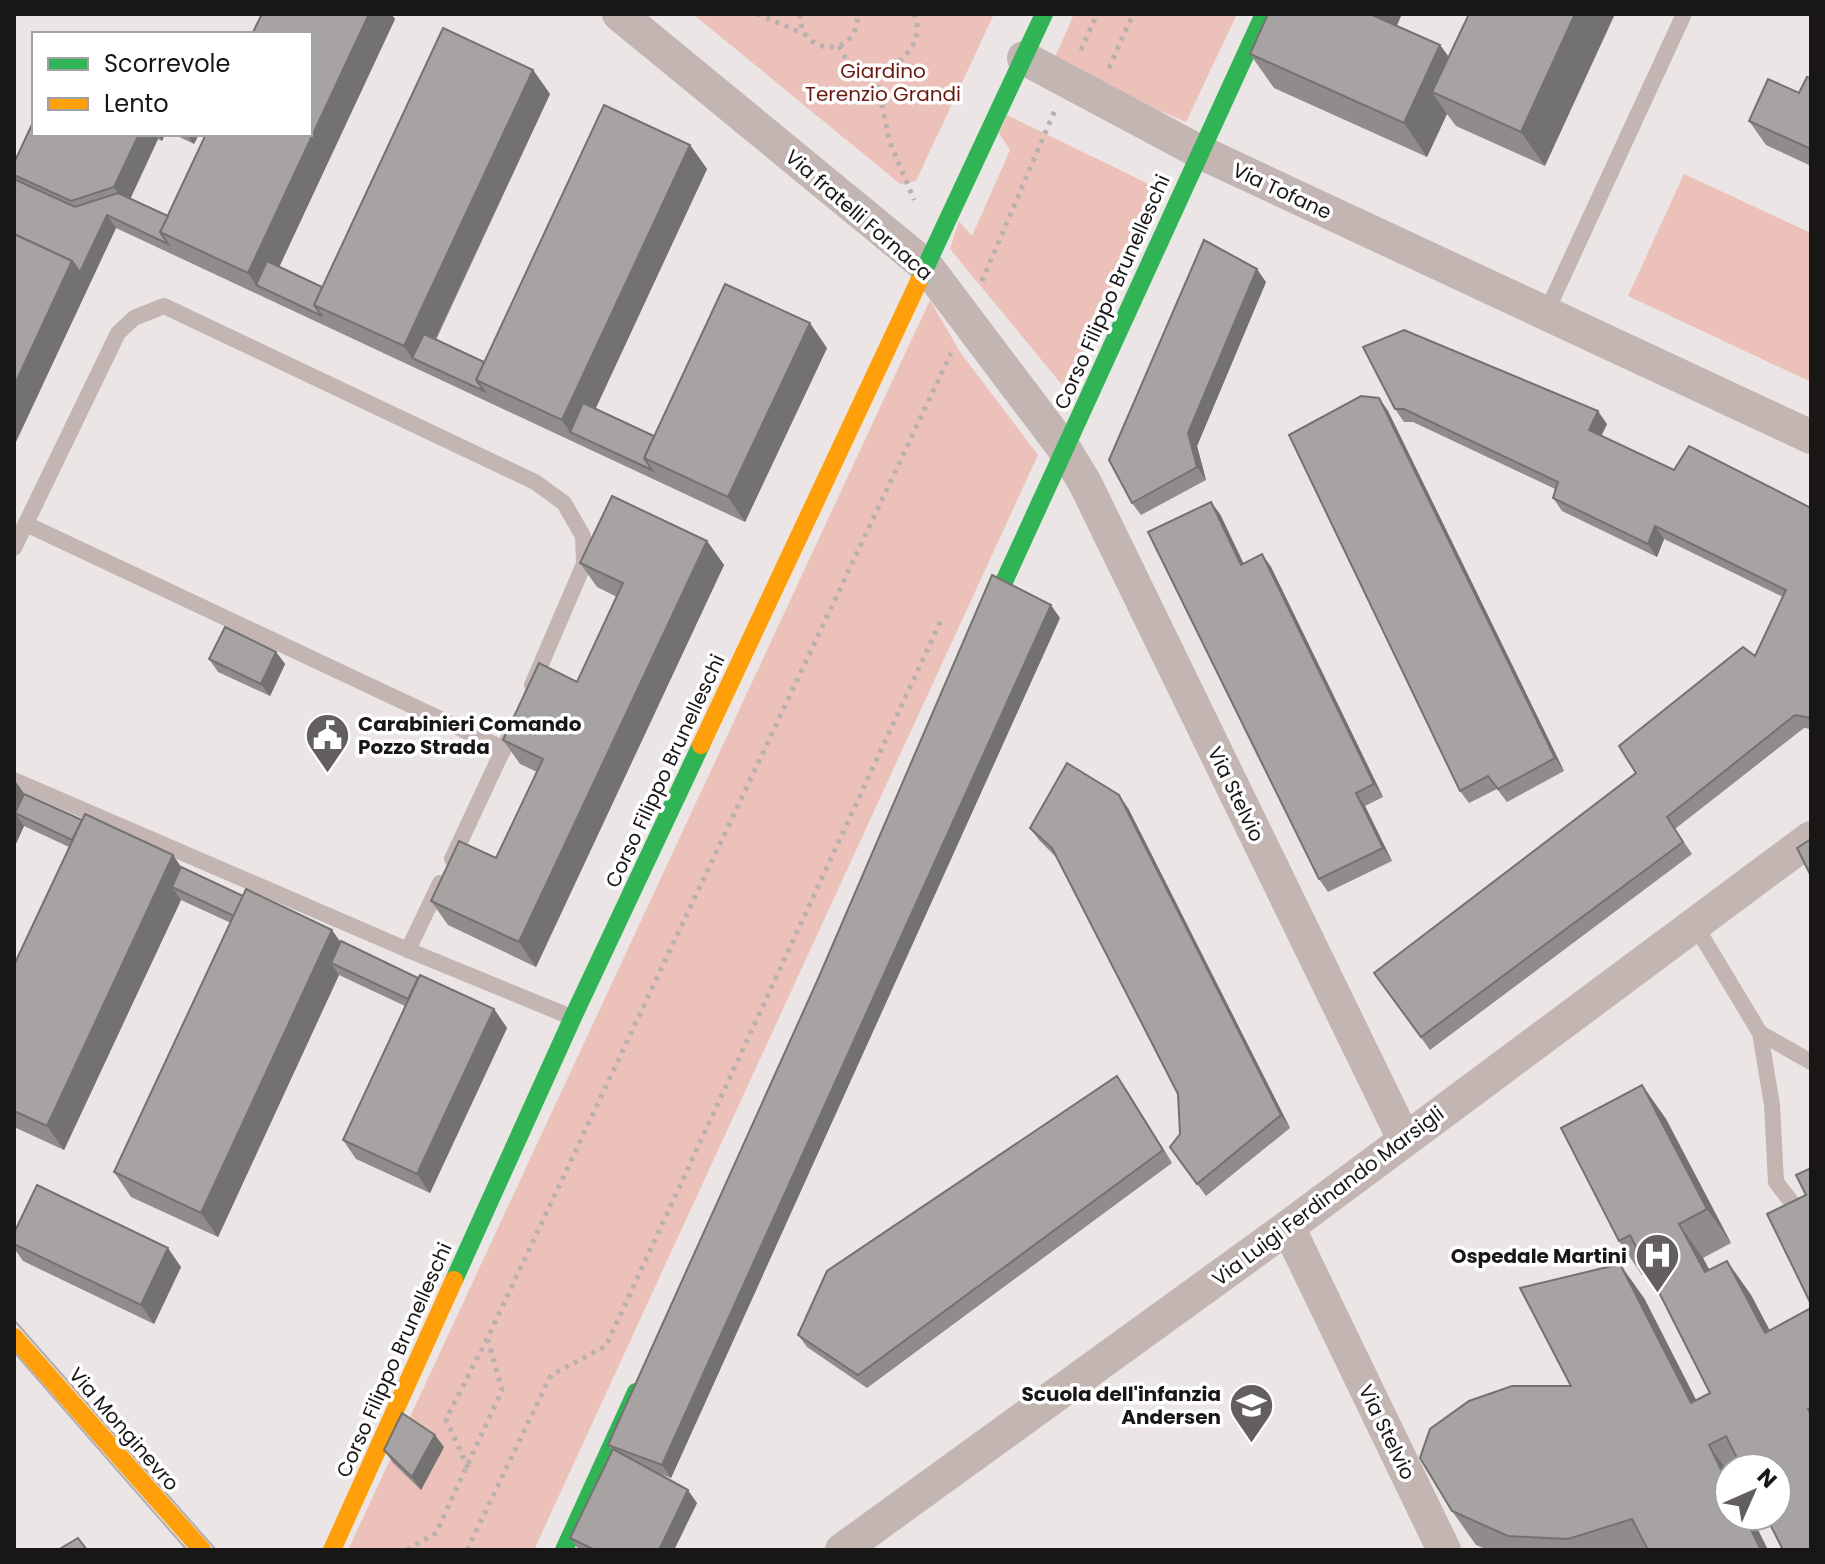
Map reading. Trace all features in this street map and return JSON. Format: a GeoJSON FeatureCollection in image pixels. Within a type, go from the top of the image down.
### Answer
{"type":"FeatureCollection","features":[{"type":"Feature","properties":{"kind":"street","name":"Via fratelli Fornaca"},"geometry":{"type":"LineString","coordinates":[[619,14],[927,267],[1065,450]]}},
{"type":"Feature","properties":{"kind":"street","name":"Corso Filippo Brunelleschi"},"geometry":{"type":"LineString","coordinates":[[332,1550],[573,1017],[1044,14]]}},
{"type":"Feature","properties":{"kind":"street","name":"Corso Filippo Brunelleschi"},"geometry":{"type":"LineString","coordinates":[[975,645],[1264,14]]}},
{"type":"Feature","properties":{"kind":"street","name":"Via Tofane"},"geometry":{"type":"LineString","coordinates":[[1024,58],[1200,152],[1811,437]]}},
{"type":"Feature","properties":{"kind":"street","name":"Via Stelvio"},"geometry":{"type":"LineString","coordinates":[[1065,450],[1085,483],[1404,1139]]}},
{"type":"Feature","properties":{"kind":"street","name":"Via Luigi Ferdinando Marsigli"},"geometry":{"type":"LineString","coordinates":[[842,1550],[1288,1227],[1811,838]]}},
{"type":"Feature","properties":{"kind":"street","name":"Via Stelvio"},"geometry":{"type":"LineString","coordinates":[[1288,1227],[1444,1550]]}},
{"type":"Feature","properties":{"kind":"street","name":"Via Monginevro"},"geometry":{"type":"LineString","coordinates":[[14,1337],[202,1550]]}},
{"type":"Feature","properties":{"kind":"street"},"geometry":{"type":"LineString","coordinates":[[564,1550],[642,1378]]}},
{"type":"Feature","properties":{"kind":"lane"},"geometry":{"type":"LineString","coordinates":[[1545,315],[1684,14]]}},
{"type":"Feature","properties":{"kind":"lane"},"geometry":{"type":"LineString","coordinates":[[14,548],[118,333],[134,318],[164,306],[535,482],[564,503],[583,536],[584,564],[504,749],[408,950]]}},
{"type":"Feature","properties":{"kind":"lane"},"geometry":{"type":"LineString","coordinates":[[26,524],[504,749]]}},
{"type":"Feature","properties":{"kind":"lane"},"geometry":{"type":"LineString","coordinates":[[14,780],[408,950],[573,1017]]}},
{"type":"Feature","properties":{"kind":"lane"},"geometry":{"type":"LineString","coordinates":[[1695,925],[1760,1033],[1772,1105],[1776,1182],[1803,1217],[1811,1218]]}},
{"type":"Feature","properties":{"kind":"lane"},"geometry":{"type":"LineString","coordinates":[[1760,1033],[1811,1062]]}},
{"type":"Feature","properties":{"kind":"path"},"geometry":{"type":"LineString","coordinates":[[757,14],[805,35],[820,46],[839,46],[852,36],[858,22],[857,14]]}},
{"type":"Feature","properties":{"kind":"path"},"geometry":{"type":"LineString","coordinates":[[800,14],[805,35]]}},
{"type":"Feature","properties":{"kind":"path"},"geometry":{"type":"LineString","coordinates":[[839,46],[846,59],[863,76],[883,75],[913,48],[918,33],[914,14]]}},
{"type":"Feature","properties":{"kind":"path"},"geometry":{"type":"LineString","coordinates":[[1081,89],[1097,14]]}},
{"type":"Feature","properties":{"kind":"path"},"geometry":{"type":"LineString","coordinates":[[468,1468],[446,1419],[487,1339],[966,319],[1081,89],[1133,14]]}},
{"type":"Feature","properties":{"kind":"path"},"geometry":{"type":"LineString","coordinates":[[876,75],[889,140],[915,202]]}},
{"type":"Feature","properties":{"kind":"path"},"geometry":{"type":"LineString","coordinates":[[467,1550],[551,1375],[606,1346],[944,614]]}},
{"type":"Feature","properties":{"kind":"path"},"geometry":{"type":"LineString","coordinates":[[407,1550],[436,1533],[502,1390],[487,1339]]}},
{"type":"Feature","properties":{"kind":"green space","name":"Giardino Terenzio Grandi"},"geometry":{"type":"Polygon","coordinates":[[[693,14],[994,14],[916,181],[900,184],[693,14]]]}},
{"type":"Feature","properties":{"kind":"green space"},"geometry":{"type":"Polygon","coordinates":[[[1074,14],[1237,14],[1186,122],[1052,64],[1074,14]]]}},
{"type":"Feature","properties":{"kind":"green space"},"geometry":{"type":"Polygon","coordinates":[[[1007,115],[1157,188],[1067,391],[950,249],[959,221],[972,236],[1010,150],[999,133],[1007,115]]]}},
{"type":"Feature","properties":{"kind":"green space"},"geometry":{"type":"Polygon","coordinates":[[[1684,174],[1811,233],[1811,382],[1628,296],[1684,174]]]}},
{"type":"Feature","properties":{"kind":"green space"},"geometry":{"type":"Polygon","coordinates":[[[930,300],[960,352],[1038,455],[534,1550],[348,1550],[930,300]]]}},
{"type":"Feature","properties":{"kind":"building"},"geometry":{"type":"Polygon","coordinates":[[[262,14],[369,14],[248,273],[160,232],[205,136],[312,136],[312,32],[253,32],[262,14]]]}},
{"type":"Feature","properties":{"kind":"building"},"geometry":{"type":"Polygon","coordinates":[[[1268,14],[1370,14],[1440,45],[1404,123],[1250,54],[1268,14]]]}},
{"type":"Feature","properties":{"kind":"building"},"geometry":{"type":"Polygon","coordinates":[[[1469,14],[1575,14],[1521,132],[1432,92],[1469,14]]]}},
{"type":"Feature","properties":{"kind":"building"},"geometry":{"type":"Polygon","coordinates":[[[443,28],[533,70],[404,346],[314,305],[443,28]]]}},
{"type":"Feature","properties":{"kind":"building"},"geometry":{"type":"Polygon","coordinates":[[[1807,77],[1811,78],[1811,149],[1749,121],[1768,79],[1799,93],[1807,77]]]}},
{"type":"Feature","properties":{"kind":"building"},"geometry":{"type":"Polygon","coordinates":[[[604,105],[690,145],[562,420],[476,380],[604,105]]]}},
{"type":"Feature","properties":{"kind":"building"},"geometry":{"type":"Polygon","coordinates":[[[32,124],[32,136],[138,136],[114,187],[71,201],[14,175],[14,163],[32,124]]]}},
{"type":"Feature","properties":{"kind":"building"},"geometry":{"type":"Polygon","coordinates":[[[14,179],[75,207],[118,193],[168,216],[160,232],[168,244],[107,215],[80,272],[72,261],[14,234],[14,179]]]}},
{"type":"Feature","properties":{"kind":"building"},"geometry":{"type":"Polygon","coordinates":[[[14,234],[72,261],[14,386],[14,234]]]}},
{"type":"Feature","properties":{"kind":"building"},"geometry":{"type":"Polygon","coordinates":[[[1204,240],[1257,269],[1188,433],[1197,467],[1132,503],[1109,460],[1204,240]]]}},
{"type":"Feature","properties":{"kind":"building"},"geometry":{"type":"Polygon","coordinates":[[[267,261],[322,287],[314,305],[322,316],[256,285],[267,261]]]}},
{"type":"Feature","properties":{"kind":"building"},"geometry":{"type":"Polygon","coordinates":[[[725,284],[810,323],[728,497],[644,458],[725,284]]]}},
{"type":"Feature","properties":{"kind":"building"},"geometry":{"type":"Polygon","coordinates":[[[1404,330],[1598,411],[1589,430],[1674,470],[1689,446],[1811,508],[1811,718],[1795,715],[1667,817],[1683,842],[1421,1037],[1374,973],[1636,773],[1619,746],[1743,647],[1755,656],[1786,590],[1655,526],[1648,544],[1553,498],[1558,482],[1404,409],[1395,409],[1363,347],[1404,330]]]}},
{"type":"Feature","properties":{"kind":"building"},"geometry":{"type":"Polygon","coordinates":[[[424,334],[484,362],[476,380],[484,391],[412,358],[424,334]]]}},
{"type":"Feature","properties":{"kind":"building"},"geometry":{"type":"Polygon","coordinates":[[[1361,396],[1379,398],[1555,758],[1498,789],[1488,776],[1460,791],[1289,435],[1361,396]]]}},
{"type":"Feature","properties":{"kind":"building"},"geometry":{"type":"Polygon","coordinates":[[[583,403],[654,436],[644,458],[652,470],[570,432],[583,403]]]}},
{"type":"Feature","properties":{"kind":"building"},"geometry":{"type":"Polygon","coordinates":[[[612,496],[707,541],[519,942],[431,901],[459,841],[496,858],[543,759],[503,740],[539,663],[577,682],[623,583],[580,563],[612,496]]]}},
{"type":"Feature","properties":{"kind":"building"},"geometry":{"type":"Polygon","coordinates":[[[1211,502],[1241,565],[1262,554],[1374,784],[1356,793],[1383,848],[1319,879],[1148,532],[1211,502]]]}},
{"type":"Feature","properties":{"kind":"building"},"geometry":{"type":"Polygon","coordinates":[[[992,575],[1051,605],[662,1465],[608,1445],[818,979],[992,575]]]}},
{"type":"Feature","properties":{"kind":"building"},"geometry":{"type":"Polygon","coordinates":[[[225,627],[276,652],[261,684],[209,659],[225,627]]]}},
{"type":"Feature","properties":{"kind":"building"},"geometry":{"type":"Polygon","coordinates":[[[1067,763],[1119,795],[1281,1115],[1197,1184],[1170,1147],[1180,1134],[1178,1094],[1052,848],[1030,828],[1067,763]]]}},
{"type":"Feature","properties":{"kind":"building"},"geometry":{"type":"Polygon","coordinates":[[[24,794],[82,820],[72,840],[15,813],[24,794]]]}},
{"type":"Feature","properties":{"kind":"building"},"geometry":{"type":"Polygon","coordinates":[[[85,814],[173,855],[47,1126],[14,1111],[14,965],[85,814]]]}},
{"type":"Feature","properties":{"kind":"building"},"geometry":{"type":"Polygon","coordinates":[[[1811,839],[1811,876],[1797,848],[1811,839]]]}},
{"type":"Feature","properties":{"kind":"building"},"geometry":{"type":"Polygon","coordinates":[[[181,867],[243,896],[234,916],[172,887],[181,867]]]}},
{"type":"Feature","properties":{"kind":"building"},"geometry":{"type":"Polygon","coordinates":[[[246,889],[332,930],[201,1213],[114,1172],[246,889]]]}},
{"type":"Feature","properties":{"kind":"building"},"geometry":{"type":"Polygon","coordinates":[[[341,941],[418,978],[408,999],[331,963],[341,941]]]}},
{"type":"Feature","properties":{"kind":"building"},"geometry":{"type":"Polygon","coordinates":[[[420,975],[494,1009],[417,1174],[343,1140],[420,975]]]}},
{"type":"Feature","properties":{"kind":"building"},"geometry":{"type":"Polygon","coordinates":[[[1117,1076],[1163,1150],[858,1375],[798,1335],[827,1271],[1117,1076]]]}},
{"type":"Feature","properties":{"kind":"building","name":"Ospedale Martini"},"geometry":{"type":"Polygon","coordinates":[[[1642,1085],[1707,1209],[1679,1224],[1705,1272],[1727,1261],[1765,1333],[1811,1308],[1811,1407],[1808,1409],[1811,1415],[1811,1550],[1783,1550],[1774,1532],[1793,1532],[1793,1452],[1734,1452],[1726,1436],[1709,1445],[1713,1453],[1713,1532],[1752,1532],[1761,1550],[1648,1550],[1632,1519],[1568,1539],[1508,1536],[1452,1511],[1420,1458],[1430,1429],[1469,1401],[1512,1386],[1571,1386],[1520,1288],[1620,1264],[1691,1403],[1710,1393],[1630,1235],[1619,1241],[1561,1128],[1642,1085]]]}},
{"type":"Feature","properties":{"kind":"building"},"geometry":{"type":"Polygon","coordinates":[[[1811,1168],[1811,1304],[1767,1214],[1806,1195],[1796,1175],[1811,1168]]]}},
{"type":"Feature","properties":{"kind":"building"},"geometry":{"type":"Polygon","coordinates":[[[37,1185],[168,1248],[141,1305],[14,1244],[14,1233],[37,1185]]]}},
{"type":"Feature","properties":{"kind":"building"},"geometry":{"type":"Polygon","coordinates":[[[402,1413],[435,1435],[412,1477],[384,1450],[402,1413]]]}},
{"type":"Feature","properties":{"kind":"building"},"geometry":{"type":"Polygon","coordinates":[[[613,1449],[688,1490],[659,1550],[595,1550],[570,1538],[613,1449]]]}},
{"type":"Feature","properties":{"kind":"building"},"geometry":{"type":"Polygon","coordinates":[[[78,1538],[87,1550],[58,1550],[78,1538]]]}},
{"type":"Feature","properties":{"kind":"tram line"},"geometry":{"type":"LineString","coordinates":[[14,1320],[216,1550]]}},
{"type":"Feature","properties":{"kind":"tram line"},"geometry":{"type":"LineString","coordinates":[[14,1352],[187,1550]]}},
{"type":"Feature","properties":{"kind":"traffic: fast"},"geometry":{"type":"LineString","coordinates":[[919,281],[1044,14]]}},
{"type":"Feature","properties":{"kind":"traffic: fast"},"geometry":{"type":"LineString","coordinates":[[980,634],[1264,14]]}},
{"type":"Feature","properties":{"kind":"traffic: fast"},"geometry":{"type":"LineString","coordinates":[[454,1280],[701,745]]}},
{"type":"Feature","properties":{"kind":"traffic: fast"},"geometry":{"type":"LineString","coordinates":[[564,1550],[636,1392]]}},
{"type":"Feature","properties":{"kind":"traffic: slow"},"geometry":{"type":"LineString","coordinates":[[701,745],[919,281]]}},
{"type":"Feature","properties":{"kind":"traffic: slow"},"geometry":{"type":"LineString","coordinates":[[332,1550],[454,1280]]}},
{"type":"Feature","properties":{"kind":"traffic: slow"},"geometry":{"type":"LineString","coordinates":[[14,1337],[202,1550]]}},
{"type":"Feature","properties":{"kind":"place","name":"Carabinieri Comando Pozzo Strada"},"geometry":{"type":"Point","coordinates":[327,774]}},
{"type":"Feature","properties":{"kind":"place","name":"Ospedale Martini"},"geometry":{"type":"Point","coordinates":[1658,1295]}},
{"type":"Feature","properties":{"kind":"place","name":"Scuola dell'infanzia Andersen"},"geometry":{"type":"Point","coordinates":[1252,1444]}}]}
